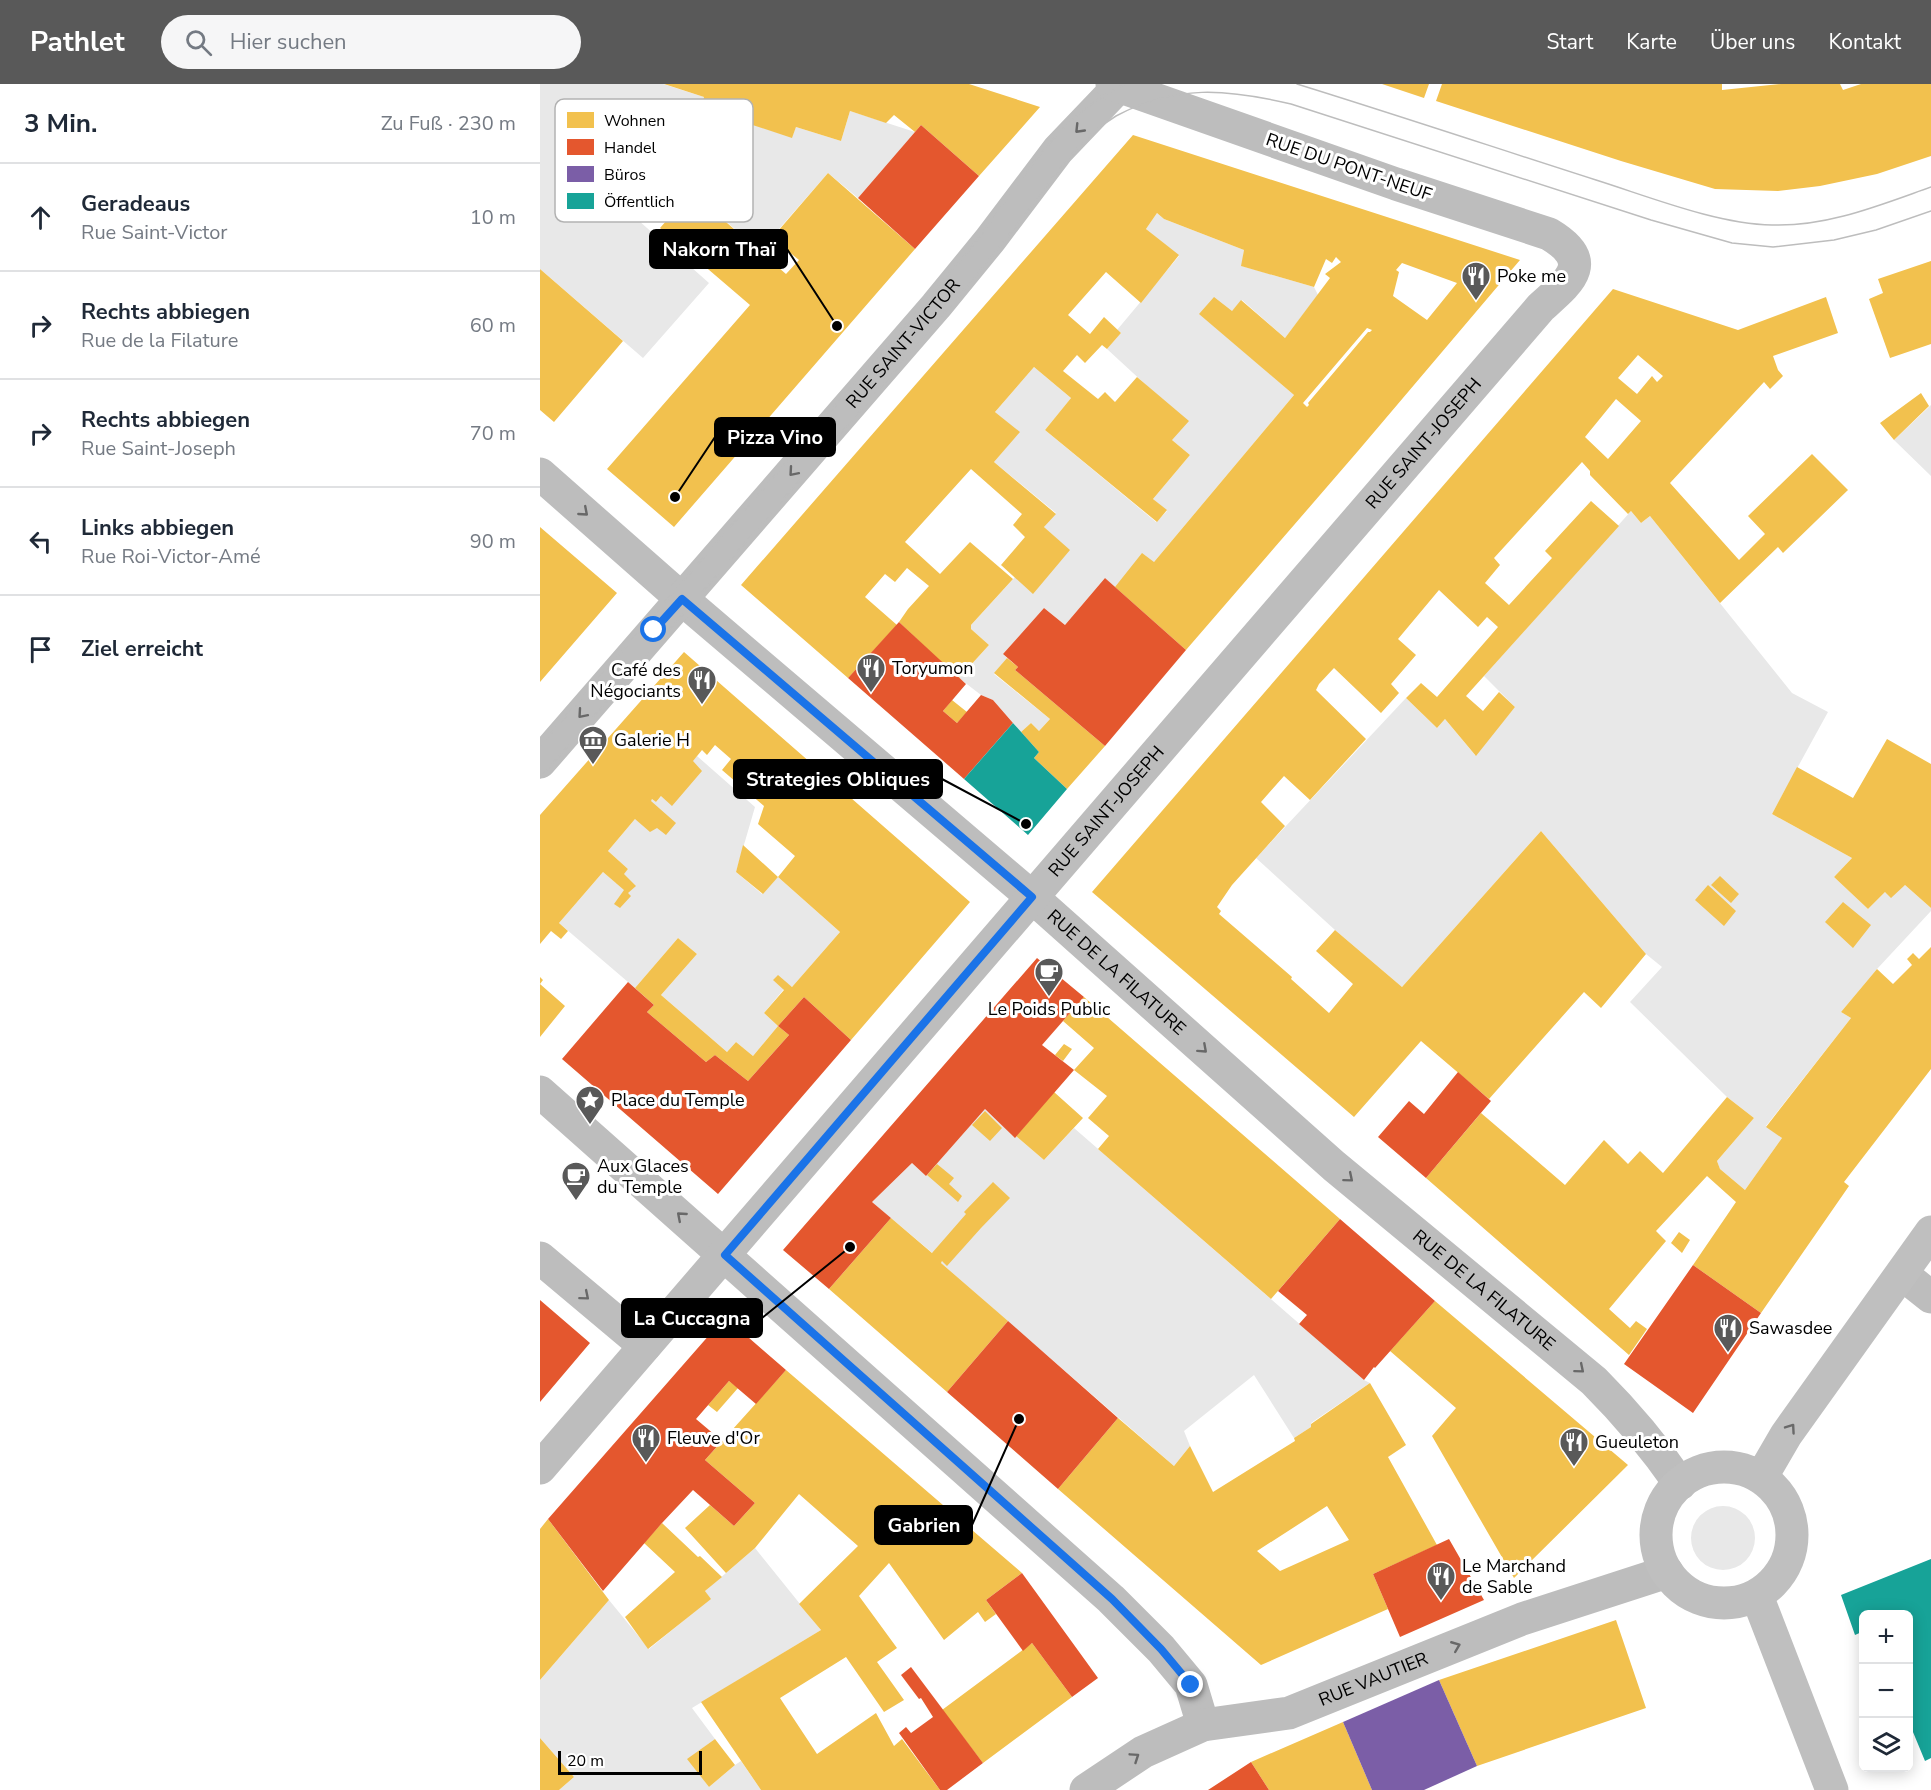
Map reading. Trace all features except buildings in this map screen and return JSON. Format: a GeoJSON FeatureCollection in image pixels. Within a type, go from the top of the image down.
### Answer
{"type":"FeatureCollection","features":[{"type":"Feature","properties":{"kind":"street","name":"RUE DU PONT-NEUF"},"geometry":{"type":"LineString","coordinates":[[1118,85],[1396,184],[1549,234],[1564,244],[1574,265]]}},
{"type":"Feature","properties":{"kind":"street","name":"RUE SAINT-VICTOR"},"geometry":{"type":"LineString","coordinates":[[540,762],[936,306],[990,240],[1058,150],[1118,85]]}},
{"type":"Feature","properties":{"kind":"street","name":"RUE SAINT-JOSEPH"},"geometry":{"type":"LineString","coordinates":[[540,1468],[1525,325],[1566,285],[1574,273],[1574,265]]}},
{"type":"Feature","properties":{"kind":"street","name":"RUE DE LA FILATURE"},"geometry":{"type":"LineString","coordinates":[[540,474],[682,599],[1032,897],[1334,1166],[1594,1381],[1624,1410],[1680,1484]]}},
{"type":"Feature","properties":{"kind":"street"},"geometry":{"type":"LineString","coordinates":[[540,1092],[1112,1599],[1161,1649],[1191,1685],[1203,1725]]}},
{"type":"Feature","properties":{"kind":"street"},"geometry":{"type":"LineString","coordinates":[[1761,1478],[1786,1436],[1931,1232]]}},
{"type":"Feature","properties":{"kind":"street"},"geometry":{"type":"LineString","coordinates":[[540,1258],[645,1346]]}},
{"type":"Feature","properties":{"kind":"street"},"geometry":{"type":"LineString","coordinates":[[1902,1274],[1931,1297]]}},
{"type":"Feature","properties":{"kind":"street"},"geometry":{"type":"LineString","coordinates":[[1733,1468],[1748,1471],[1761,1478],[1782,1498],[1792,1525],[1790,1553],[1778,1578],[1756,1596],[1726,1604],[1706,1601],[1683,1589],[1667,1572],[1659,1556],[1656,1538],[1662,1505],[1680,1484],[1703,1470],[1733,1468]]}},
{"type":"Feature","properties":{"kind":"street","name":"RUE VAUTIER"},"geometry":{"type":"LineString","coordinates":[[1086,1790],[1143,1752],[1203,1725],[1289,1713],[1522,1619],[1667,1572]]}},
{"type":"Feature","properties":{"kind":"street"},"geometry":{"type":"LineString","coordinates":[[1756,1596],[1778,1647],[1832,1790]]}},
{"type":"Feature","properties":{"kind":"shaded area"},"geometry":{"type":"Polygon","coordinates":[[[540,84],[663,84],[704,97],[703,99],[555,99],[555,222],[640,222],[709,283],[643,358],[540,269],[540,84]]]}},
{"type":"Feature","properties":{"kind":"shaded area"},"geometry":{"type":"Polygon","coordinates":[[[850,111],[915,132],[858,198],[828,173],[772,237],[789,253],[778,266],[726,222],[753,222],[753,125],[792,137],[796,127],[841,141],[850,111]]]}},
{"type":"Feature","properties":{"kind":"shaded area"},"geometry":{"type":"Polygon","coordinates":[[[1157,213],[1164,219],[1244,250],[1242,266],[1314,287],[1318,295],[1285,338],[1242,300],[1232,311],[1200,314],[1294,395],[1154,562],[1115,587],[1105,578],[1065,625],[1044,608],[1003,654],[1007,658],[994,674],[1050,719],[1039,731],[1031,723],[1021,732],[993,700],[981,695],[959,678],[989,645],[971,629],[971,625],[1015,577],[1069,550],[1044,527],[1056,513],[994,462],[1019,432],[995,412],[1034,367],[1071,398],[1045,430],[1156,522],[1167,511],[1153,499],[1190,455],[1172,440],[1158,396],[1107,349],[1121,333],[1117,330],[1179,256],[1146,229],[1157,213]]]}},
{"type":"Feature","properties":{"kind":"shaded area"},"geometry":{"type":"Polygon","coordinates":[[[1931,405],[1931,476],[1894,440],[1931,405]]]}},
{"type":"Feature","properties":{"kind":"shaded area"},"geometry":{"type":"Polygon","coordinates":[[[1631,511],[1641,523],[1650,516],[1792,693],[1828,712],[1772,814],[1852,858],[1834,877],[1868,909],[1885,892],[1905,885],[1931,908],[1931,911],[1841,1012],[1851,1018],[1766,1126],[1782,1138],[1745,1190],[1720,1169],[1717,1161],[1754,1118],[1727,1097],[1630,1002],[1662,967],[1646,954],[1541,831],[1402,987],[1256,858],[1406,698],[1437,728],[1445,719],[1475,755],[1515,707],[1484,676],[1631,511]]]}},
{"type":"Feature","properties":{"kind":"shaded area"},"geometry":{"type":"Polygon","coordinates":[[[697,756],[755,807],[736,872],[762,894],[778,877],[840,932],[792,987],[788,984],[764,1013],[778,1026],[753,1056],[736,1042],[727,1052],[661,995],[697,954],[678,938],[635,988],[559,923],[603,872],[616,883],[628,869],[608,851],[652,799],[656,802],[697,756]]]}},
{"type":"Feature","properties":{"kind":"shaded area"},"geometry":{"type":"Polygon","coordinates":[[[985,1109],[1014,1137],[1016,1136],[1044,1160],[1074,1128],[1370,1383],[1311,1423],[1311,1427],[1294,1438],[1254,1375],[1184,1431],[1190,1446],[1174,1466],[872,1202],[912,1163],[926,1176],[985,1109]]]}},
{"type":"Feature","properties":{"kind":"shaded area"},"geometry":{"type":"Polygon","coordinates":[[[1723,1506],[1741,1512],[1749,1520],[1755,1538],[1749,1556],[1741,1564],[1723,1570],[1705,1564],[1697,1556],[1691,1538],[1697,1520],[1705,1512],[1723,1506]]]}},
{"type":"Feature","properties":{"kind":"shaded area"},"geometry":{"type":"Polygon","coordinates":[[[755,1548],[821,1630],[692,1708],[715,1739],[688,1759],[709,1787],[741,1761],[761,1790],[559,1790],[574,1777],[540,1738],[540,1680],[609,1600],[649,1649],[710,1599],[705,1591],[755,1548]]]}},
{"type":"Feature","properties":{"kind":"tram line"},"geometry":{"type":"LineString","coordinates":[[540,746],[928,299],[977,240],[1045,148],[1081,113],[1101,97],[1125,84]]}},
{"type":"Feature","properties":{"kind":"tram line"},"geometry":{"type":"LineString","coordinates":[[1297,84],[1661,201],[1729,220],[1793,225],[1833,219],[1931,187]]}},
{"type":"Feature","properties":{"kind":"tram line"},"geometry":{"type":"LineString","coordinates":[[540,778],[912,351],[994,253],[1076,149],[1101,126],[1138,106],[1181,94],[1202,92],[1245,95],[1291,104],[1651,220],[1732,243],[1773,247],[1834,240],[1876,230],[1931,211]]}},
{"type":"Feature","properties":{"kind":"place","name":"Poke me"},"geometry":{"type":"Point","coordinates":[1476,302]}},
{"type":"Feature","properties":{"kind":"place","name":"Nakorn Thaï"},"geometry":{"type":"Point","coordinates":[837,326]}},
{"type":"Feature","properties":{"kind":"place","name":"Pizza Vino"},"geometry":{"type":"Point","coordinates":[675,497]}},
{"type":"Feature","properties":{"kind":"place","name":"Toryumon"},"geometry":{"type":"Point","coordinates":[871,694]}},
{"type":"Feature","properties":{"kind":"place","name":"Café des Négociants"},"geometry":{"type":"Point","coordinates":[702,706]}},
{"type":"Feature","properties":{"kind":"place","name":"Galerie H"},"geometry":{"type":"Point","coordinates":[593,766]}},
{"type":"Feature","properties":{"kind":"place","name":"Strategies Obliques"},"geometry":{"type":"Point","coordinates":[1026,824]}},
{"type":"Feature","properties":{"kind":"place","name":"Le Poids Public"},"geometry":{"type":"Point","coordinates":[1049,998]}},
{"type":"Feature","properties":{"kind":"place","name":"Place du Temple"},"geometry":{"type":"Point","coordinates":[590,1126]}},
{"type":"Feature","properties":{"kind":"place","name":"Aux Glaces du Temple"},"geometry":{"type":"Point","coordinates":[576,1202]}},
{"type":"Feature","properties":{"kind":"place","name":"La Cuccagna"},"geometry":{"type":"Point","coordinates":[850,1247]}},
{"type":"Feature","properties":{"kind":"place","name":"Sawasdee"},"geometry":{"type":"Point","coordinates":[1728,1354]}},
{"type":"Feature","properties":{"kind":"place","name":"Gabrien"},"geometry":{"type":"Point","coordinates":[1019,1419]}},
{"type":"Feature","properties":{"kind":"place","name":"Fleuve d'Or"},"geometry":{"type":"Point","coordinates":[646,1464]}},
{"type":"Feature","properties":{"kind":"place","name":"Gueuleton"},"geometry":{"type":"Point","coordinates":[1574,1468]}},
{"type":"Feature","properties":{"kind":"place","name":"Le Marchand de Sable"},"geometry":{"type":"Point","coordinates":[1441,1602]}},
{"type":"Feature","properties":{"kind":"route"},"geometry":{"type":"LineString","coordinates":[[654,630],[682,599],[691,605],[1032,897],[725,1255],[1112,1599],[1161,1649],[1191,1685]]}}]}
